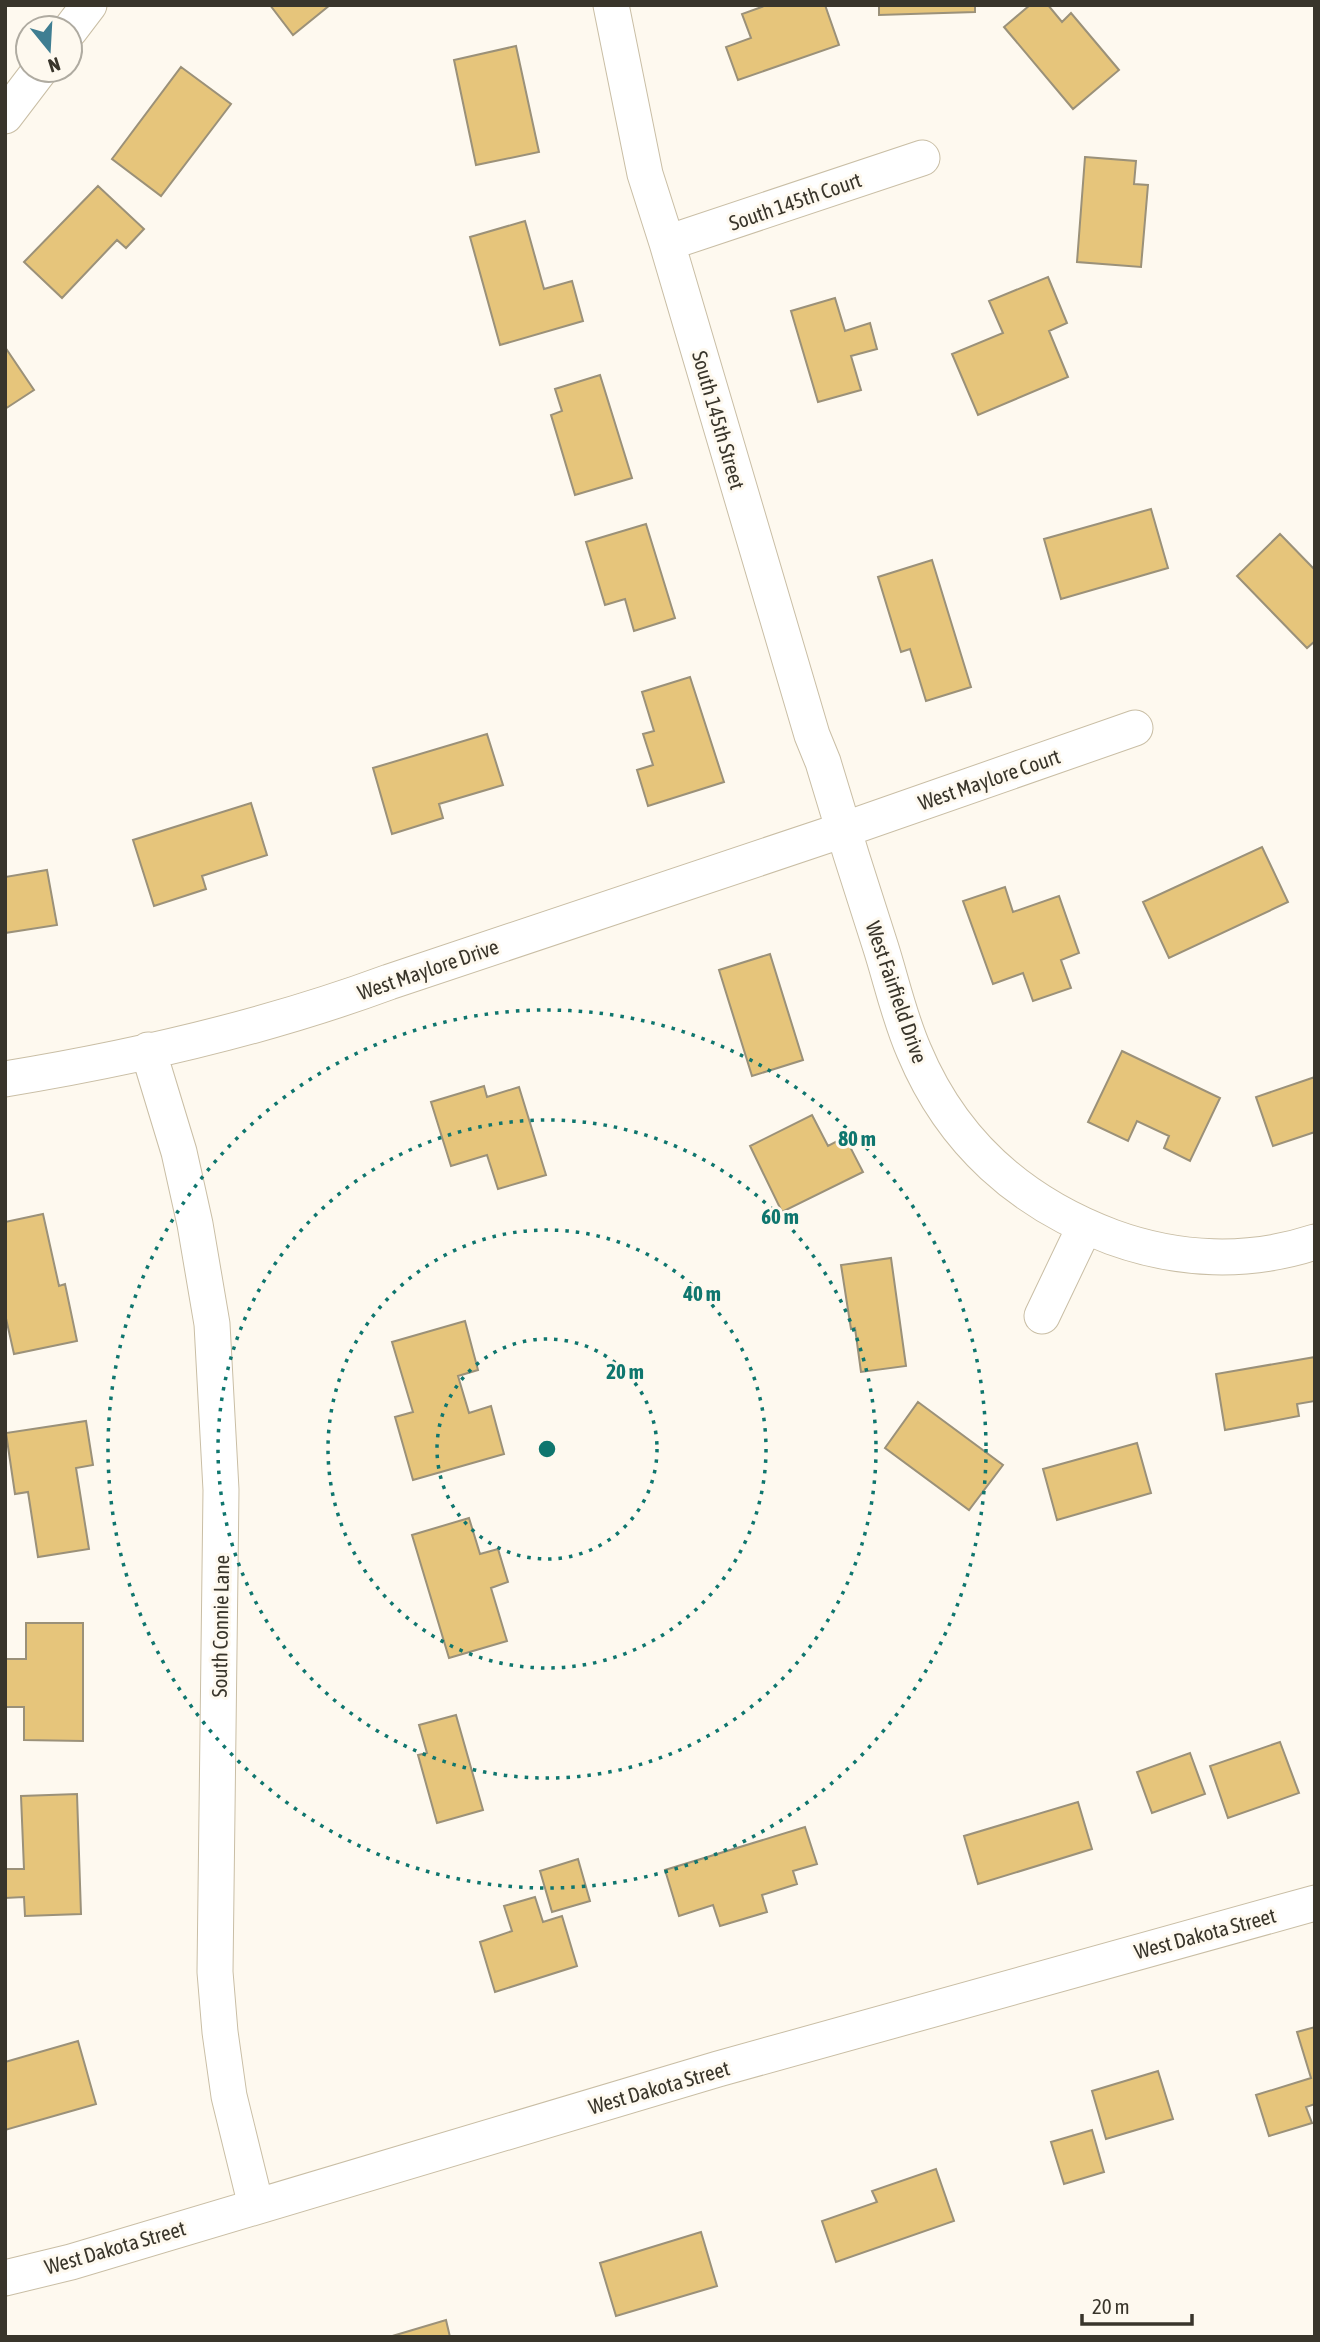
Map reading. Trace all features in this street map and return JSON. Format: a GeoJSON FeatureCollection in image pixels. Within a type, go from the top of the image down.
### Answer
{"type":"FeatureCollection","features":[{"type":"Feature","properties":{"kind":"street","name":"South 145th Street"},"geometry":{"type":"LineString","coordinates":[[611,5],[645,174],[808,722],[843,830]]}},
{"type":"Feature","properties":{"kind":"street"},"geometry":{"type":"LineString","coordinates":[[5,116],[29,84]]}},
{"type":"Feature","properties":{"kind":"street","name":"South 145th Court"},"geometry":{"type":"LineString","coordinates":[[667,243],[922,158]]}},
{"type":"Feature","properties":{"kind":"street","name":"West Maylore Court"},"geometry":{"type":"LineString","coordinates":[[843,830],[1135,728]]}},
{"type":"Feature","properties":{"kind":"street","name":"West Maylore Drive"},"geometry":{"type":"LineString","coordinates":[[5,1079],[238,1029],[337,1001],[843,830]]}},
{"type":"Feature","properties":{"kind":"street","name":"West Fairfield Drive"},"geometry":{"type":"LineString","coordinates":[[843,830],[914,1051],[943,1105],[965,1137],[1013,1184],[1031,1197],[1085,1226],[1140,1248],[1197,1257],[1243,1258],[1315,1242]]}},
{"type":"Feature","properties":{"kind":"street","name":"South Connie Lane"},"geometry":{"type":"LineString","coordinates":[[148,1050],[179,1152],[195,1224],[212,1324],[221,1490],[215,1972],[229,2096],[256,2206]]}},
{"type":"Feature","properties":{"kind":"street"},"geometry":{"type":"LineString","coordinates":[[1042,1316],[1085,1226]]}},
{"type":"Feature","properties":{"kind":"street","name":"West Dakota Street"},"geometry":{"type":"LineString","coordinates":[[5,2278],[71,2262],[718,2069],[1315,1903]]}},
{"type":"Feature","properties":{"kind":"building"},"geometry":{"type":"Polygon","coordinates":[[[270,5],[330,5],[293,35],[270,5]]]}},
{"type":"Feature","properties":{"kind":"building"},"geometry":{"type":"Polygon","coordinates":[[[767,5],[825,5],[839,45],[738,80],[726,47],[751,38],[742,14],[767,5]]]}},
{"type":"Feature","properties":{"kind":"building"},"geometry":{"type":"Polygon","coordinates":[[[879,5],[975,5],[975,12],[879,15],[879,5]]]}},
{"type":"Feature","properties":{"kind":"building"},"geometry":{"type":"Polygon","coordinates":[[[1030,5],[1048,5],[1062,22],[1071,13],[1119,70],[1073,109],[1004,27],[1030,5]]]}},
{"type":"Feature","properties":{"kind":"building"},"geometry":{"type":"Polygon","coordinates":[[[516,46],[539,152],[476,165],[454,60],[516,46]]]}},
{"type":"Feature","properties":{"kind":"building"},"geometry":{"type":"Polygon","coordinates":[[[181,67],[231,104],[161,196],[112,159],[181,67]]]}},
{"type":"Feature","properties":{"kind":"building"},"geometry":{"type":"Polygon","coordinates":[[[1085,157],[1136,161],[1134,184],[1148,185],[1141,267],[1077,262],[1085,157]]]}},
{"type":"Feature","properties":{"kind":"building"},"geometry":{"type":"Polygon","coordinates":[[[98,186],[144,229],[126,248],[117,240],[62,298],[24,262],[98,186]]]}},
{"type":"Feature","properties":{"kind":"building"},"geometry":{"type":"Polygon","coordinates":[[[525,221],[544,289],[572,281],[583,321],[500,345],[470,237],[525,221]]]}},
{"type":"Feature","properties":{"kind":"building"},"geometry":{"type":"Polygon","coordinates":[[[1048,277],[1067,323],[1049,331],[1068,377],[978,415],[952,354],[1003,333],[989,301],[1048,277]]]}},
{"type":"Feature","properties":{"kind":"building"},"geometry":{"type":"Polygon","coordinates":[[[835,298],[845,331],[870,323],[877,349],[851,356],[861,390],[818,402],[791,311],[835,298]]]}},
{"type":"Feature","properties":{"kind":"building"},"geometry":{"type":"Polygon","coordinates":[[[5,347],[34,390],[5,409],[5,347]]]}},
{"type":"Feature","properties":{"kind":"building"},"geometry":{"type":"Polygon","coordinates":[[[600,375],[632,478],[575,495],[551,415],[562,411],[555,389],[600,375]]]}},
{"type":"Feature","properties":{"kind":"building"},"geometry":{"type":"Polygon","coordinates":[[[1151,509],[1168,568],[1061,599],[1044,539],[1151,509]]]}},
{"type":"Feature","properties":{"kind":"building"},"geometry":{"type":"Polygon","coordinates":[[[646,524],[675,618],[634,631],[625,599],[605,605],[586,542],[646,524]]]}},
{"type":"Feature","properties":{"kind":"building"},"geometry":{"type":"Polygon","coordinates":[[[1280,534],[1315,570],[1315,641],[1307,648],[1237,576],[1280,534]]]}},
{"type":"Feature","properties":{"kind":"building"},"geometry":{"type":"Polygon","coordinates":[[[932,560],[971,687],[926,701],[910,649],[901,652],[878,577],[932,560]]]}},
{"type":"Feature","properties":{"kind":"building"},"geometry":{"type":"Polygon","coordinates":[[[690,677],[724,782],[648,806],[637,770],[653,765],[643,734],[654,731],[642,692],[690,677]]]}},
{"type":"Feature","properties":{"kind":"building"},"geometry":{"type":"Polygon","coordinates":[[[487,734],[503,785],[439,804],[443,818],[392,834],[373,768],[487,734]]]}},
{"type":"Feature","properties":{"kind":"building"},"geometry":{"type":"Polygon","coordinates":[[[251,803],[267,855],[202,876],[206,889],[154,906],[133,840],[251,803]]]}},
{"type":"Feature","properties":{"kind":"building"},"geometry":{"type":"Polygon","coordinates":[[[1262,847],[1288,902],[1169,958],[1143,902],[1262,847]]]}},
{"type":"Feature","properties":{"kind":"building"},"geometry":{"type":"Polygon","coordinates":[[[47,870],[57,925],[5,933],[5,877],[47,870]]]}},
{"type":"Feature","properties":{"kind":"building"},"geometry":{"type":"Polygon","coordinates":[[[1005,887],[1013,912],[1059,896],[1079,953],[1061,960],[1071,988],[1033,1001],[1023,973],[993,984],[963,901],[1005,887]]]}},
{"type":"Feature","properties":{"kind":"building"},"geometry":{"type":"Polygon","coordinates":[[[770,954],[803,1060],[752,1076],[719,970],[770,954]]]}},
{"type":"Feature","properties":{"kind":"building"},"geometry":{"type":"Polygon","coordinates":[[[1122,1051],[1220,1098],[1190,1161],[1164,1148],[1169,1136],[1137,1121],[1128,1141],[1088,1122],[1122,1051]]]}},
{"type":"Feature","properties":{"kind":"building"},"geometry":{"type":"Polygon","coordinates":[[[1315,1077],[1315,1132],[1273,1146],[1256,1097],[1315,1077]]]}},
{"type":"Feature","properties":{"kind":"building"},"geometry":{"type":"Polygon","coordinates":[[[484,1086],[487,1097],[519,1087],[546,1175],[498,1189],[487,1155],[451,1166],[431,1102],[484,1086]]]}},
{"type":"Feature","properties":{"kind":"building"},"geometry":{"type":"Polygon","coordinates":[[[812,1115],[828,1146],[845,1137],[863,1172],[782,1212],[750,1146],[812,1115]]]}},
{"type":"Feature","properties":{"kind":"building"},"geometry":{"type":"Polygon","coordinates":[[[43,1214],[59,1286],[65,1284],[77,1341],[14,1354],[5,1314],[5,1222],[43,1214]]]}},
{"type":"Feature","properties":{"kind":"building"},"geometry":{"type":"Polygon","coordinates":[[[891,1258],[906,1366],[861,1372],[855,1328],[851,1329],[841,1265],[891,1258]]]}},
{"type":"Feature","properties":{"kind":"building"},"geometry":{"type":"Polygon","coordinates":[[[465,1321],[478,1370],[458,1376],[469,1413],[491,1406],[504,1454],[413,1480],[395,1417],[413,1412],[392,1342],[465,1321]]]}},
{"type":"Feature","properties":{"kind":"building"},"geometry":{"type":"Polygon","coordinates":[[[1315,1357],[1315,1401],[1297,1404],[1299,1416],[1225,1430],[1216,1374],[1315,1357]]]}},
{"type":"Feature","properties":{"kind":"building"},"geometry":{"type":"Polygon","coordinates":[[[918,1402],[1003,1465],[969,1510],[885,1448],[918,1402]]]}},
{"type":"Feature","properties":{"kind":"building"},"geometry":{"type":"Polygon","coordinates":[[[86,1421],[93,1465],[76,1468],[89,1549],[38,1557],[28,1492],[15,1494],[6,1433],[86,1421]]]}},
{"type":"Feature","properties":{"kind":"building"},"geometry":{"type":"Polygon","coordinates":[[[1137,1443],[1151,1493],[1057,1520],[1043,1469],[1137,1443]]]}},
{"type":"Feature","properties":{"kind":"building"},"geometry":{"type":"Polygon","coordinates":[[[469,1518],[480,1554],[498,1549],[508,1582],[491,1588],[507,1641],[449,1658],[412,1535],[469,1518]]]}},
{"type":"Feature","properties":{"kind":"building"},"geometry":{"type":"Polygon","coordinates":[[[26,1623],[83,1623],[83,1741],[24,1740],[24,1707],[5,1707],[5,1659],[26,1659],[26,1623]]]}},
{"type":"Feature","properties":{"kind":"building"},"geometry":{"type":"Polygon","coordinates":[[[456,1715],[483,1810],[437,1823],[418,1755],[427,1753],[419,1725],[456,1715]]]}},
{"type":"Feature","properties":{"kind":"building"},"geometry":{"type":"Polygon","coordinates":[[[1280,1742],[1299,1793],[1228,1818],[1210,1766],[1280,1742]]]}},
{"type":"Feature","properties":{"kind":"building"},"geometry":{"type":"Polygon","coordinates":[[[1190,1753],[1205,1794],[1152,1813],[1137,1772],[1190,1753]]]}},
{"type":"Feature","properties":{"kind":"building"},"geometry":{"type":"Polygon","coordinates":[[[77,1794],[81,1914],[25,1916],[24,1897],[5,1898],[5,1869],[24,1869],[21,1796],[77,1794]]]}},
{"type":"Feature","properties":{"kind":"building"},"geometry":{"type":"Polygon","coordinates":[[[1078,1802],[1092,1849],[978,1884],[964,1836],[1078,1802]]]}},
{"type":"Feature","properties":{"kind":"building"},"geometry":{"type":"Polygon","coordinates":[[[805,1827],[817,1864],[793,1871],[797,1884],[762,1895],[767,1912],[720,1926],[713,1905],[679,1916],[665,1870],[805,1827]]]}},
{"type":"Feature","properties":{"kind":"building"},"geometry":{"type":"Polygon","coordinates":[[[578,1859],[590,1901],[552,1912],[540,1871],[578,1859]]]}},
{"type":"Feature","properties":{"kind":"building"},"geometry":{"type":"Polygon","coordinates":[[[535,1897],[543,1922],[562,1916],[577,1966],[495,1992],[480,1942],[512,1931],[504,1906],[535,1897]]]}},
{"type":"Feature","properties":{"kind":"building"},"geometry":{"type":"Polygon","coordinates":[[[1315,2027],[1315,2104],[1306,2107],[1312,2123],[1269,2136],[1256,2095],[1311,2078],[1297,2032],[1315,2027]]]}},
{"type":"Feature","properties":{"kind":"building"},"geometry":{"type":"Polygon","coordinates":[[[78,2041],[96,2104],[5,2130],[5,2062],[78,2041]]]}},
{"type":"Feature","properties":{"kind":"building"},"geometry":{"type":"Polygon","coordinates":[[[1158,2071],[1173,2119],[1106,2139],[1092,2091],[1158,2071]]]}},
{"type":"Feature","properties":{"kind":"building"},"geometry":{"type":"Polygon","coordinates":[[[1092,2130],[1104,2172],[1064,2184],[1051,2142],[1092,2130]]]}},
{"type":"Feature","properties":{"kind":"building"},"geometry":{"type":"Polygon","coordinates":[[[936,2169],[954,2221],[836,2262],[822,2221],[877,2202],[872,2191],[936,2169]]]}},
{"type":"Feature","properties":{"kind":"building"},"geometry":{"type":"Polygon","coordinates":[[[701,2232],[717,2286],[616,2316],[600,2263],[701,2232]]]}},
{"type":"Feature","properties":{"kind":"building"},"geometry":{"type":"Polygon","coordinates":[[[446,2320],[450,2337],[389,2337],[446,2320]]]}}]}
